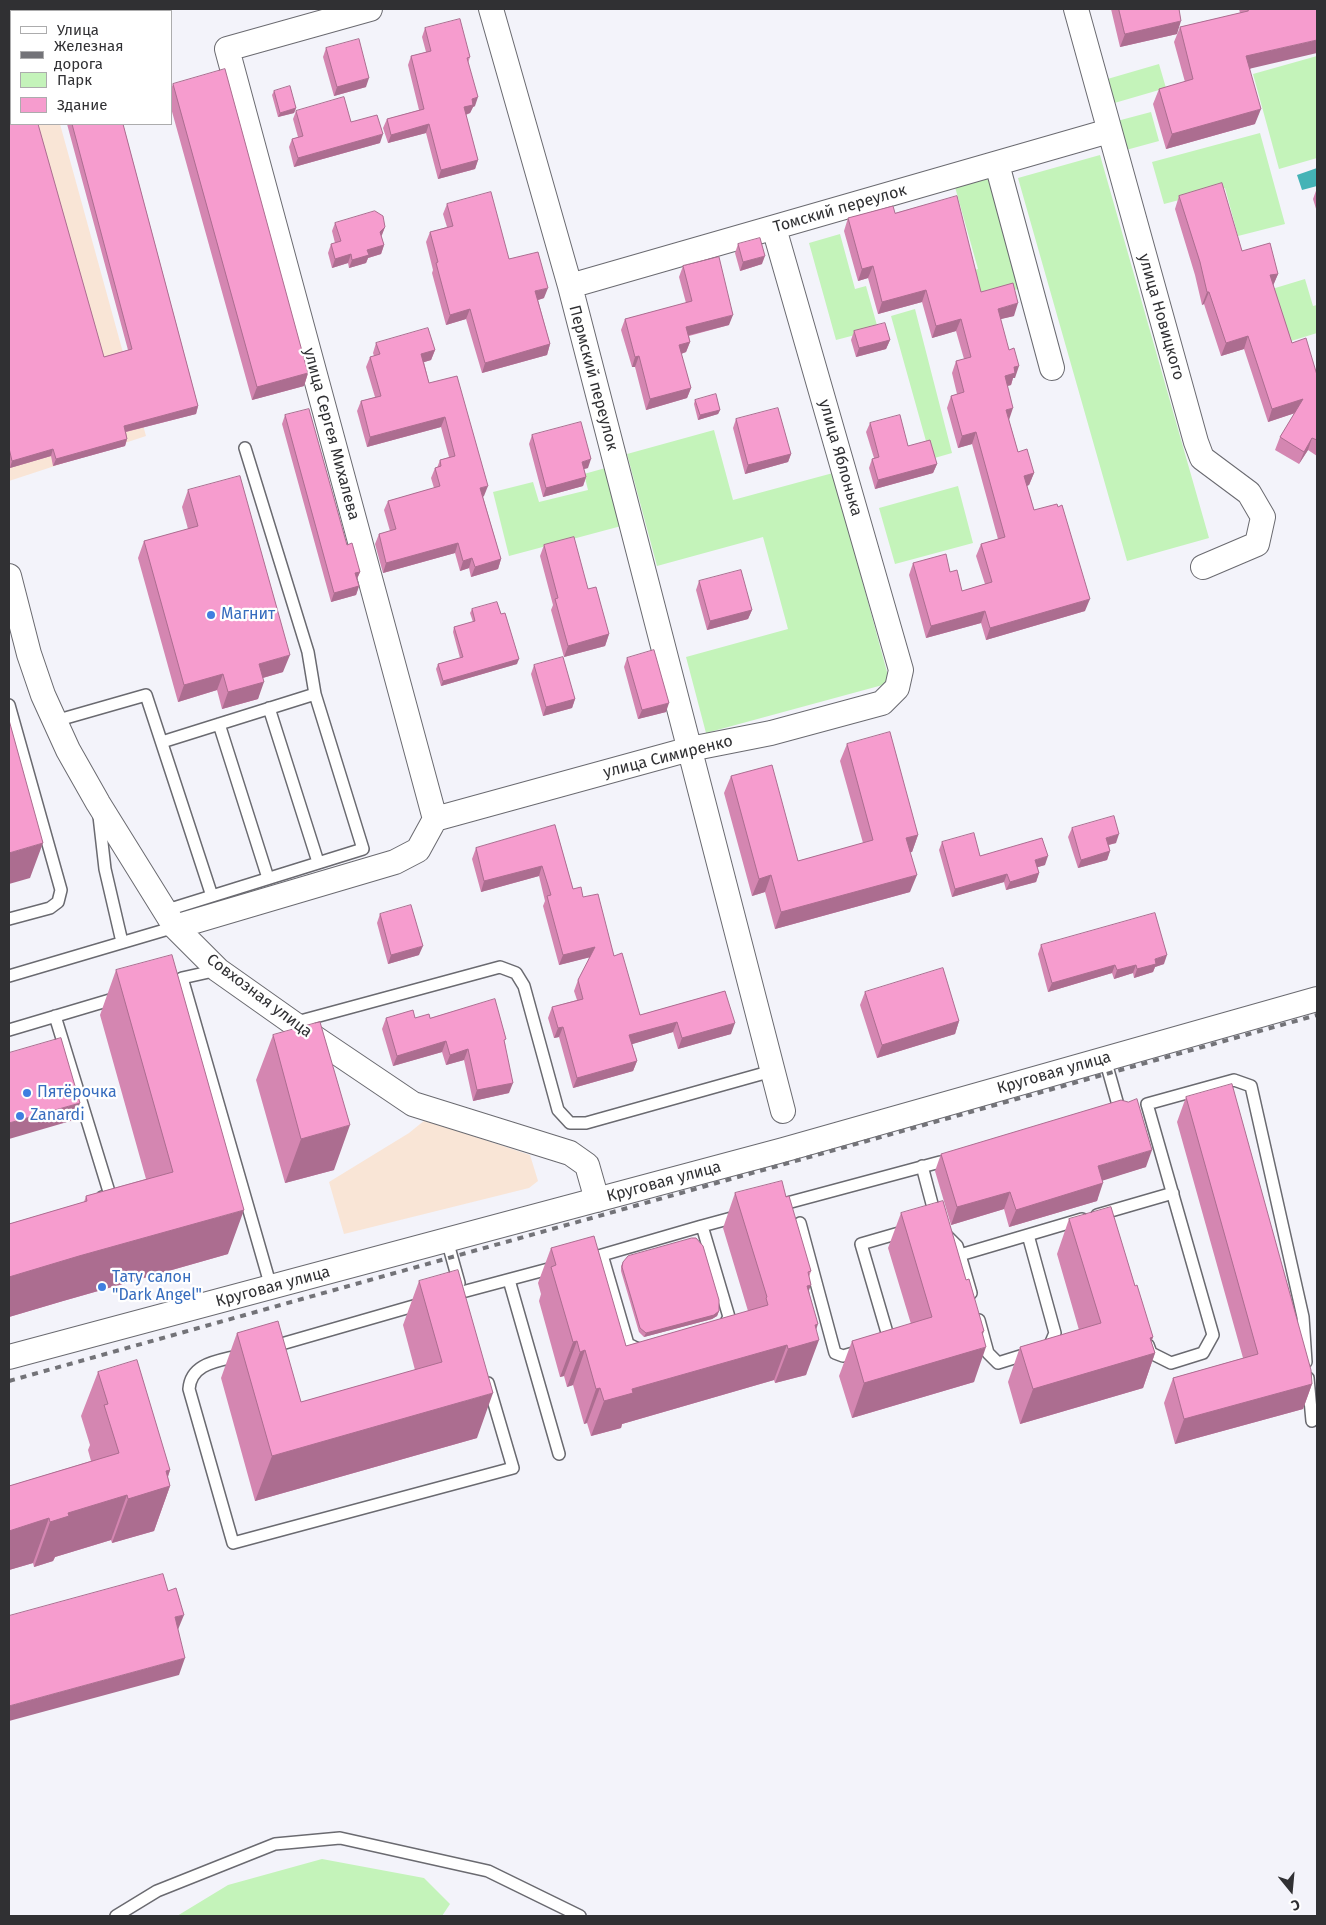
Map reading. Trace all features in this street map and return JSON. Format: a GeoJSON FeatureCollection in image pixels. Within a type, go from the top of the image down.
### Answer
{"type":"FeatureCollection","features":[{"type":"Feature","properties":{"kind":"street","name":"улица Сергея Михалева"},"geometry":{"type":"LineString","coordinates":[[370,9],[227,49],[435,819]]}},
{"type":"Feature","properties":{"kind":"street","name":"Пермский переулок"},"geometry":{"type":"LineString","coordinates":[[491,9],[570,286],[783,1110]]}},
{"type":"Feature","properties":{"kind":"street","name":"улица Новицкого"},"geometry":{"type":"LineString","coordinates":[[1076,9],[1199,450],[1202,458],[1249,493],[1263,517],[1258,544],[1203,567]]}},
{"type":"Feature","properties":{"kind":"street","name":"Томский переулок"},"geometry":{"type":"LineString","coordinates":[[570,286],[1109,131]]}},
{"type":"Feature","properties":{"kind":"street"},"geometry":{"type":"LineString","coordinates":[[997,164],[1052,368]]}},
{"type":"Feature","properties":{"kind":"street","name":"улица Яблонька"},"geometry":{"type":"LineString","coordinates":[[774,228],[901,670],[897,688]]}},
{"type":"Feature","properties":{"kind":"street","name":"Совхозная улица"},"geometry":{"type":"LineString","coordinates":[[9,576],[15,629],[68,750],[169,919],[218,970],[414,1104],[570,1153],[587,1164],[597,1200]]}},
{"type":"Feature","properties":{"kind":"street","name":"улица Симиренко"},"geometry":{"type":"LineString","coordinates":[[435,819],[690,749],[771,733],[882,703],[897,688]]}},
{"type":"Feature","properties":{"kind":"street"},"geometry":{"type":"LineString","coordinates":[[169,919],[395,862],[418,850],[435,819]]}},
{"type":"Feature","properties":{"kind":"street","name":"Круговая улица"},"geometry":{"type":"LineString","coordinates":[[9,1357],[792,1147],[1317,999]]}},
{"type":"Feature","properties":{"kind":"lane"},"geometry":{"type":"LineString","coordinates":[[9,976],[122,942],[212,896],[363,849],[314,694],[308,652],[246,448]]}},
{"type":"Feature","properties":{"kind":"lane"},"geometry":{"type":"LineString","coordinates":[[162,742],[314,694]]}},
{"type":"Feature","properties":{"kind":"lane"},"geometry":{"type":"LineString","coordinates":[[55,721],[146,695],[212,896]]}},
{"type":"Feature","properties":{"kind":"lane"},"geometry":{"type":"LineString","coordinates":[[9,705],[61,890],[58,902],[50,908],[9,920]]}},
{"type":"Feature","properties":{"kind":"lane"},"geometry":{"type":"LineString","coordinates":[[269,708],[318,862]]}},
{"type":"Feature","properties":{"kind":"lane"},"geometry":{"type":"LineString","coordinates":[[219,724],[268,878]]}},
{"type":"Feature","properties":{"kind":"lane"},"geometry":{"type":"LineString","coordinates":[[98,803],[105,869],[122,942]]}},
{"type":"Feature","properties":{"kind":"lane"},"geometry":{"type":"LineString","coordinates":[[293,1023],[500,967],[516,973],[524,986],[558,1110],[570,1123],[586,1123],[772,1071]]}},
{"type":"Feature","properties":{"kind":"lane"},"geometry":{"type":"LineString","coordinates":[[218,970],[178,979],[270,1287]]}},
{"type":"Feature","properties":{"kind":"lane"},"geometry":{"type":"LineString","coordinates":[[9,1030],[135,992]]}},
{"type":"Feature","properties":{"kind":"lane"},"geometry":{"type":"LineString","coordinates":[[55,1016],[110,1195],[92,1200]]}},
{"type":"Feature","properties":{"kind":"lane"},"geometry":{"type":"LineString","coordinates":[[1105,1059],[1120,1112],[1234,1080],[1251,1086],[1303,1317],[1312,1421]]}},
{"type":"Feature","properties":{"kind":"lane"},"geometry":{"type":"LineString","coordinates":[[1145,1334],[1151,1353],[1171,1363],[1203,1354],[1213,1335],[1147,1104]]}},
{"type":"Feature","properties":{"kind":"lane"},"geometry":{"type":"LineString","coordinates":[[769,1208],[940,1162]]}},
{"type":"Feature","properties":{"kind":"lane"},"geometry":{"type":"LineString","coordinates":[[922,1166],[927,1225]]}},
{"type":"Feature","properties":{"kind":"lane"},"geometry":{"type":"LineString","coordinates":[[960,1255],[1028,1235],[1111,1216],[1172,1193]]}},
{"type":"Feature","properties":{"kind":"lane"},"geometry":{"type":"LineString","coordinates":[[486,1375],[512,1468],[233,1543],[190,1389],[190,1380],[201,1366],[438,1299],[463,1297],[509,1280],[750,1213]]}},
{"type":"Feature","properties":{"kind":"lane"},"geometry":{"type":"LineString","coordinates":[[800,1223],[835,1353],[843,1356],[885,1344],[888,1336],[861,1244],[927,1225],[938,1227],[956,1246],[988,1353],[998,1363],[1049,1347],[1055,1333],[1028,1235]]}},
{"type":"Feature","properties":{"kind":"lane"},"geometry":{"type":"LineString","coordinates":[[702,1226],[729,1317],[725,1324],[710,1331]]}},
{"type":"Feature","properties":{"kind":"lane"},"geometry":{"type":"LineString","coordinates":[[447,1240],[463,1297]]}},
{"type":"Feature","properties":{"kind":"lane"},"geometry":{"type":"LineString","coordinates":[[602,1255],[628,1344],[643,1350],[653,1347]]}},
{"type":"Feature","properties":{"kind":"lane"},"geometry":{"type":"LineString","coordinates":[[509,1280],[559,1454]]}},
{"type":"Feature","properties":{"kind":"lane"},"geometry":{"type":"LineString","coordinates":[[116,1916],[157,1891],[275,1844],[340,1838],[488,1871],[580,1916]]}},
{"type":"Feature","properties":{"kind":"shaded area"},"geometry":{"type":"Polygon","coordinates":[[[9,9],[10,125],[60,125],[146,436],[9,481],[9,9]]]}},
{"type":"Feature","properties":{"kind":"shaded area"},"geometry":{"type":"Polygon","coordinates":[[[425,1120],[530,1155],[538,1181],[529,1188],[344,1234],[329,1182],[409,1133],[425,1120]]]}},
{"type":"Feature","properties":{"kind":"green space"},"geometry":{"type":"Polygon","coordinates":[[[1317,56],[1317,158],[1279,169],[1253,74],[1317,56]]]}},
{"type":"Feature","properties":{"kind":"green space"},"geometry":{"type":"Polygon","coordinates":[[[1159,64],[1166,88],[1111,104],[1104,80],[1159,64]]]}},
{"type":"Feature","properties":{"kind":"green space"},"geometry":{"type":"Polygon","coordinates":[[[1151,112],[1159,141],[1126,150],[1117,121],[1151,112]]]}},
{"type":"Feature","properties":{"kind":"green space"},"geometry":{"type":"Polygon","coordinates":[[[1260,133],[1285,224],[1238,236],[1225,188],[1164,204],[1152,162],[1260,133]]]}},
{"type":"Feature","properties":{"kind":"green space"},"geometry":{"type":"Polygon","coordinates":[[[1100,155],[1209,538],[1127,561],[1018,178],[1100,155]]]}},
{"type":"Feature","properties":{"kind":"green space"},"geometry":{"type":"Polygon","coordinates":[[[992,177],[1022,288],[978,300],[923,284],[978,269],[955,187],[992,177]]]}},
{"type":"Feature","properties":{"kind":"green space"},"geometry":{"type":"Polygon","coordinates":[[[840,234],[855,289],[866,286],[878,329],[836,340],[809,243],[840,234]]]}},
{"type":"Feature","properties":{"kind":"green space"},"geometry":{"type":"Polygon","coordinates":[[[1305,279],[1313,306],[1317,305],[1317,333],[1288,342],[1272,289],[1305,279]]]}},
{"type":"Feature","properties":{"kind":"green space"},"geometry":{"type":"Polygon","coordinates":[[[915,309],[952,453],[931,459],[891,316],[915,309]]]}},
{"type":"Feature","properties":{"kind":"green space"},"geometry":{"type":"Polygon","coordinates":[[[714,430],[733,500],[833,473],[890,683],[706,733],[686,657],[788,629],[763,537],[657,566],[627,454],[714,430]]]}},
{"type":"Feature","properties":{"kind":"green space"},"geometry":{"type":"Polygon","coordinates":[[[609,467],[625,525],[509,556],[493,492],[533,482],[539,502],[588,490],[584,474],[609,467]]]}},
{"type":"Feature","properties":{"kind":"green space"},"geometry":{"type":"Polygon","coordinates":[[[958,486],[973,543],[895,564],[879,508],[958,486]]]}},
{"type":"Feature","properties":{"kind":"green space"},"geometry":{"type":"Polygon","coordinates":[[[322,1859],[424,1878],[450,1904],[442,1916],[177,1916],[228,1885],[322,1859]]]}},
{"type":"Feature","properties":{"kind":"water"},"geometry":{"type":"Polygon","coordinates":[[[1317,168],[1317,186],[1302,190],[1297,175],[1317,168]]]}},
{"type":"Feature","properties":{"kind":"building"},"geometry":{"type":"Polygon","coordinates":[[[9,9],[77,9],[10,10],[10,125],[38,125],[104,357],[132,349],[72,125],[123,125],[198,406],[124,426],[127,439],[56,459],[53,449],[12,461],[9,448],[9,9]]]}},
{"type":"Feature","properties":{"kind":"building"},"geometry":{"type":"Polygon","coordinates":[[[1119,9],[1179,9],[1181,21],[1125,34],[1119,9]]]}},
{"type":"Feature","properties":{"kind":"building"},"geometry":{"type":"Polygon","coordinates":[[[1248,9],[1317,9],[1317,40],[1246,56],[1261,109],[1172,134],[1159,89],[1193,79],[1180,27],[1248,11],[1248,9]]]}},
{"type":"Feature","properties":{"kind":"building"},"geometry":{"type":"Polygon","coordinates":[[[460,19],[470,57],[467,58],[478,97],[472,99],[473,105],[464,107],[478,160],[441,170],[429,124],[391,135],[387,119],[424,109],[411,56],[431,51],[425,28],[460,19]]]}},
{"type":"Feature","properties":{"kind":"building"},"geometry":{"type":"Polygon","coordinates":[[[359,39],[369,78],[337,87],[326,48],[359,39]]]}},
{"type":"Feature","properties":{"kind":"building"},"geometry":{"type":"Polygon","coordinates":[[[225,69],[308,373],[257,387],[173,84],[225,69]]]}},
{"type":"Feature","properties":{"kind":"building"},"geometry":{"type":"Polygon","coordinates":[[[290,86],[296,108],[280,113],[274,91],[290,86]]]}},
{"type":"Feature","properties":{"kind":"building"},"geometry":{"type":"Polygon","coordinates":[[[344,97],[351,122],[377,115],[383,134],[298,158],[292,139],[303,136],[296,111],[344,97]]]}},
{"type":"Feature","properties":{"kind":"building"},"geometry":{"type":"Polygon","coordinates":[[[1222,183],[1242,251],[1270,243],[1278,274],[1270,275],[1292,343],[1306,338],[1317,375],[1317,440],[1312,438],[1304,452],[1280,437],[1303,399],[1272,409],[1248,336],[1226,343],[1209,292],[1207,292],[1200,262],[1179,196],[1222,183]]]}},
{"type":"Feature","properties":{"kind":"building"},"geometry":{"type":"Polygon","coordinates":[[[491,192],[509,259],[538,252],[548,288],[535,291],[550,344],[485,363],[470,309],[450,315],[430,232],[453,226],[447,204],[491,192]]]}},
{"type":"Feature","properties":{"kind":"building"},"geometry":{"type":"Polygon","coordinates":[[[957,196],[981,292],[1013,283],[1018,303],[998,309],[1009,350],[1014,348],[1019,366],[1014,367],[1015,373],[1005,376],[1013,408],[1006,410],[1018,452],[1027,449],[1034,473],[1024,476],[1034,510],[1057,504],[1058,507],[1062,505],[1090,599],[990,628],[985,611],[931,626],[913,563],[946,554],[950,572],[957,570],[962,591],[992,582],[981,544],[1005,537],[976,432],[962,436],[951,396],[964,392],[956,361],[971,357],[961,319],[936,326],[926,290],[882,302],[873,266],[862,269],[848,218],[893,206],[895,213],[957,196]]]}},
{"type":"Feature","properties":{"kind":"building"},"geometry":{"type":"Polygon","coordinates":[[[375,211],[383,216],[385,227],[380,232],[384,245],[367,250],[369,255],[352,260],[351,254],[335,259],[331,244],[341,241],[335,223],[375,211]]]}},
{"type":"Feature","properties":{"kind":"building"},"geometry":{"type":"Polygon","coordinates":[[[760,238],[765,256],[743,262],[738,244],[760,238]]]}},
{"type":"Feature","properties":{"kind":"building"},"geometry":{"type":"Polygon","coordinates":[[[719,257],[733,315],[686,327],[690,342],[679,345],[691,388],[650,399],[639,356],[635,357],[625,319],[692,301],[683,266],[719,257]]]}},
{"type":"Feature","properties":{"kind":"building"},"geometry":{"type":"Polygon","coordinates":[[[885,323],[890,340],[859,348],[854,331],[885,323]]]}},
{"type":"Feature","properties":{"kind":"building"},"geometry":{"type":"Polygon","coordinates":[[[428,328],[435,350],[421,354],[429,383],[457,376],[488,486],[480,488],[501,559],[475,567],[472,558],[463,561],[458,543],[386,563],[379,534],[396,529],[388,501],[440,486],[435,468],[441,466],[440,460],[455,456],[445,417],[370,437],[361,401],[381,396],[370,357],[380,354],[376,343],[428,328]]]}},
{"type":"Feature","properties":{"kind":"building"},"geometry":{"type":"Polygon","coordinates":[[[716,394],[720,410],[700,415],[695,400],[716,394]]]}},
{"type":"Feature","properties":{"kind":"building"},"geometry":{"type":"Polygon","coordinates":[[[778,408],[791,454],[748,465],[736,419],[778,408]]]}},
{"type":"Feature","properties":{"kind":"building"},"geometry":{"type":"Polygon","coordinates":[[[309,409],[347,545],[352,543],[360,572],[355,573],[359,586],[334,593],[285,415],[309,409]]]}},
{"type":"Feature","properties":{"kind":"building"},"geometry":{"type":"Polygon","coordinates":[[[900,415],[908,446],[930,440],[937,464],[878,480],[872,459],[879,457],[870,423],[900,415]]]}},
{"type":"Feature","properties":{"kind":"building"},"geometry":{"type":"Polygon","coordinates":[[[581,422],[591,459],[582,462],[586,477],[546,488],[532,435],[581,422]]]}},
{"type":"Feature","properties":{"kind":"building","name":"Магнит"},"geometry":{"type":"Polygon","coordinates":[[[240,476],[290,655],[259,664],[264,682],[228,692],[223,674],[184,685],[144,541],[198,526],[188,490],[240,476]]]}},
{"type":"Feature","properties":{"kind":"building"},"geometry":{"type":"Polygon","coordinates":[[[574,537],[588,589],[596,587],[609,634],[568,646],[555,599],[558,598],[544,545],[574,537]]]}},
{"type":"Feature","properties":{"kind":"building"},"geometry":{"type":"Polygon","coordinates":[[[741,570],[752,610],[710,621],[699,581],[741,570]]]}},
{"type":"Feature","properties":{"kind":"building"},"geometry":{"type":"Polygon","coordinates":[[[497,602],[501,614],[505,613],[519,659],[443,681],[438,664],[463,657],[454,627],[475,621],[472,609],[497,602]]]}},
{"type":"Feature","properties":{"kind":"building"},"geometry":{"type":"Polygon","coordinates":[[[654,650],[669,703],[642,710],[627,658],[654,650]]]}},
{"type":"Feature","properties":{"kind":"building"},"geometry":{"type":"Polygon","coordinates":[[[563,657],[575,699],[546,707],[534,665],[563,657]]]}},
{"type":"Feature","properties":{"kind":"building"},"geometry":{"type":"Polygon","coordinates":[[[9,720],[43,843],[9,853],[9,720]]]}},
{"type":"Feature","properties":{"kind":"building"},"geometry":{"type":"Polygon","coordinates":[[[890,732],[918,835],[906,838],[917,875],[781,912],[771,875],[759,879],[731,776],[772,765],[798,861],[873,840],[847,744],[890,732]]]}},
{"type":"Feature","properties":{"kind":"building"},"geometry":{"type":"Polygon","coordinates":[[[1114,816],[1119,834],[1106,838],[1110,851],[1081,860],[1072,828],[1114,816]]]}},
{"type":"Feature","properties":{"kind":"building"},"geometry":{"type":"Polygon","coordinates":[[[555,825],[573,889],[581,887],[583,897],[598,894],[614,956],[622,953],[640,1015],[725,991],[735,1023],[682,1038],[677,1022],[629,1035],[637,1061],[577,1078],[563,1027],[558,1028],[552,1007],[583,999],[578,980],[595,947],[563,955],[547,896],[551,895],[542,866],[484,881],[476,848],[555,825]]]}},
{"type":"Feature","properties":{"kind":"building"},"geometry":{"type":"Polygon","coordinates":[[[974,833],[980,856],[1042,838],[1048,856],[1035,860],[1039,873],[1010,882],[1007,874],[955,889],[942,842],[974,833]]]}},
{"type":"Feature","properties":{"kind":"building"},"geometry":{"type":"Polygon","coordinates":[[[411,905],[423,946],[391,955],[380,914],[411,905]]]}},
{"type":"Feature","properties":{"kind":"building"},"geometry":{"type":"Polygon","coordinates":[[[1155,913],[1167,955],[1155,959],[1156,964],[1137,969],[1136,965],[1117,970],[1115,965],[1052,983],[1041,945],[1155,913]]]}},
{"type":"Feature","properties":{"kind":"building"},"geometry":{"type":"Polygon","coordinates":[[[172,955],[244,1210],[9,1277],[9,1224],[87,1201],[86,1196],[173,1172],[116,970],[172,955]]]}},
{"type":"Feature","properties":{"kind":"building"},"geometry":{"type":"Polygon","coordinates":[[[943,968],[959,1021],[882,1045],[865,992],[943,968]]]}},
{"type":"Feature","properties":{"kind":"building"},"geometry":{"type":"Polygon","coordinates":[[[495,999],[506,1039],[504,1040],[513,1083],[477,1090],[468,1049],[450,1055],[446,1041],[397,1056],[386,1018],[413,1010],[415,1018],[429,1014],[430,1018],[495,999]]]}},
{"type":"Feature","properties":{"kind":"building"},"geometry":{"type":"Polygon","coordinates":[[[320,1022],[350,1125],[301,1139],[273,1035],[320,1022]]]}},
{"type":"Feature","properties":{"kind":"building"},"geometry":{"type":"Polygon","coordinates":[[[61,1038],[80,1103],[9,1123],[9,1053],[61,1038]]]}},
{"type":"Feature","properties":{"kind":"building"},"geometry":{"type":"Polygon","coordinates":[[[1232,1084],[1311,1370],[1312,1384],[1184,1419],[1173,1378],[1258,1354],[1186,1097],[1232,1084]]]}},
{"type":"Feature","properties":{"kind":"building"},"geometry":{"type":"Polygon","coordinates":[[[1137,1099],[1152,1150],[1098,1166],[1103,1183],[1016,1210],[1010,1192],[957,1207],[941,1154],[1121,1100],[1128,1102],[1137,1099]]]}},
{"type":"Feature","properties":{"kind":"building"},"geometry":{"type":"Polygon","coordinates":[[[782,1181],[786,1197],[789,1196],[811,1271],[808,1272],[811,1285],[807,1286],[818,1324],[815,1325],[819,1340],[788,1349],[787,1345],[632,1389],[633,1393],[604,1401],[600,1388],[596,1389],[585,1350],[580,1352],[577,1341],[573,1342],[551,1267],[556,1265],[551,1248],[594,1236],[626,1346],[768,1305],[735,1193],[782,1181]]]}},
{"type":"Feature","properties":{"kind":"building"},"geometry":{"type":"Polygon","coordinates":[[[943,1201],[966,1280],[969,1279],[984,1331],[982,1332],[986,1347],[864,1383],[852,1341],[932,1317],[901,1213],[943,1201]]]}},
{"type":"Feature","properties":{"kind":"building"},"geometry":{"type":"Polygon","coordinates":[[[1111,1207],[1153,1337],[1150,1338],[1155,1353],[1033,1389],[1020,1347],[1101,1323],[1069,1219],[1111,1207]]]}},
{"type":"Feature","properties":{"kind":"building"},"geometry":{"type":"Polygon","coordinates":[[[696,1238],[703,1246],[719,1300],[719,1311],[714,1315],[646,1333],[640,1328],[622,1267],[623,1262],[628,1256],[696,1238]]]}},
{"type":"Feature","properties":{"kind":"building"},"geometry":{"type":"Polygon","coordinates":[[[458,1270],[493,1393],[272,1456],[237,1333],[278,1321],[301,1402],[442,1362],[419,1281],[458,1270]]]}},
{"type":"Feature","properties":{"kind":"building"},"geometry":{"type":"Polygon","coordinates":[[[137,1360],[170,1470],[166,1471],[170,1486],[128,1499],[127,1495],[68,1513],[69,1516],[50,1522],[49,1518],[9,1531],[9,1486],[119,1453],[104,1405],[108,1404],[98,1372],[137,1360]]]}},
{"type":"Feature","properties":{"kind":"building"},"geometry":{"type":"Polygon","coordinates":[[[163,1574],[168,1591],[176,1588],[184,1615],[175,1617],[185,1658],[9,1706],[9,1616],[163,1574]]]}},
{"type":"Feature","properties":{"kind":"railway"},"geometry":{"type":"LineString","coordinates":[[9,1381],[1317,1015]]}},
{"type":"Feature","properties":{"kind":"place","name":"Магнит"},"geometry":{"type":"Point","coordinates":[211,615]}},
{"type":"Feature","properties":{"kind":"place","name":"Пятёрочка"},"geometry":{"type":"Point","coordinates":[27,1093]}},
{"type":"Feature","properties":{"kind":"place","name":"Zanardi"},"geometry":{"type":"Point","coordinates":[20,1116]}},
{"type":"Feature","properties":{"kind":"place","name":"Тату салон \"Dark Angel\""},"geometry":{"type":"Point","coordinates":[102,1287]}}]}
